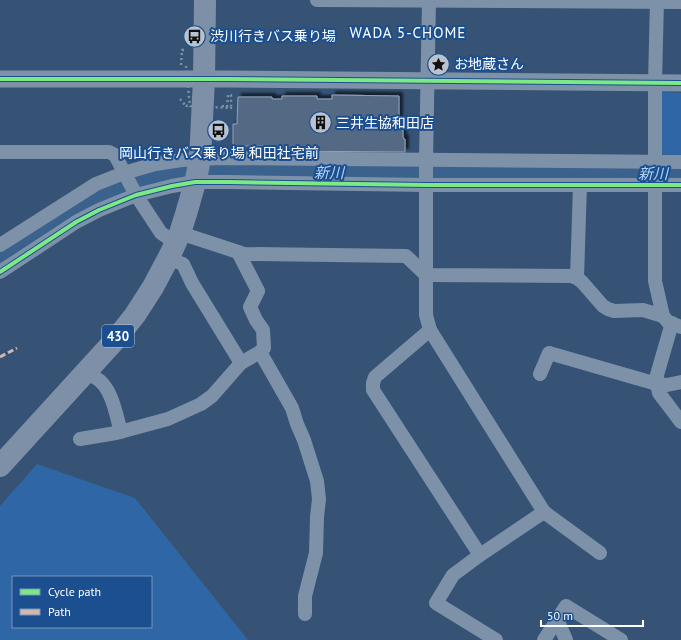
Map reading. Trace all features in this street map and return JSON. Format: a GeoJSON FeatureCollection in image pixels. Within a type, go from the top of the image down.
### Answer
{"type":"FeatureCollection","features":[{"type":"Feature","properties":{"kind":"highway","name":"430"},"geometry":{"type":"LineString","coordinates":[[0,466],[116,339],[135,315],[153,288],[175,244],[197,172],[204,79],[205,0]]}},
{"type":"Feature","properties":{"kind":"street"},"geometry":{"type":"LineString","coordinates":[[317,0],[681,2]]}},
{"type":"Feature","properties":{"kind":"street"},"geometry":{"type":"LineString","coordinates":[[429,0],[426,163],[426,315],[430,330],[544,512],[600,553]]}},
{"type":"Feature","properties":{"kind":"street"},"geometry":{"type":"LineString","coordinates":[[657,1],[655,83],[655,281],[672,322],[657,375],[657,384],[659,393],[681,422]]}},
{"type":"Feature","properties":{"kind":"street"},"geometry":{"type":"LineString","coordinates":[[0,79],[681,83]]}},
{"type":"Feature","properties":{"kind":"street"},"geometry":{"type":"LineString","coordinates":[[0,152],[109,152],[115,155],[131,186],[161,233],[175,244],[192,283],[241,363]]}},
{"type":"Feature","properties":{"kind":"street"},"geometry":{"type":"LineString","coordinates":[[0,272],[76,222],[99,210],[131,186],[155,164],[182,160],[197,172],[229,182],[580,185],[655,174],[681,162]]}},
{"type":"Feature","properties":{"kind":"street"},"geometry":{"type":"LineString","coordinates":[[0,245],[96,184],[172,186],[197,172],[426,163],[655,174],[681,185]]}},
{"type":"Feature","properties":{"kind":"street"},"geometry":{"type":"LineString","coordinates":[[577,278],[580,185]]}},
{"type":"Feature","properties":{"kind":"street"},"geometry":{"type":"LineString","coordinates":[[175,244],[244,254],[406,256],[426,275],[570,276],[577,278],[582,282],[603,306],[608,309],[614,311],[643,310],[672,322]]}},
{"type":"Feature","properties":{"kind":"street"},"geometry":{"type":"LineString","coordinates":[[80,438],[121,432],[168,419],[200,404],[212,396],[241,363],[264,348],[263,330],[250,307],[258,291],[238,252]]}},
{"type":"Feature","properties":{"kind":"street"},"geometry":{"type":"LineString","coordinates":[[430,330],[375,377],[373,390],[480,555]]}},
{"type":"Feature","properties":{"kind":"street"},"geometry":{"type":"LineString","coordinates":[[260,352],[292,408],[317,481],[319,499],[316,553],[305,596],[305,614]]}},
{"type":"Feature","properties":{"kind":"street"},"geometry":{"type":"LineString","coordinates":[[540,374],[549,353],[657,384],[667,385],[681,382]]}},
{"type":"Feature","properties":{"kind":"street"},"geometry":{"type":"LineString","coordinates":[[84,374],[96,377],[104,385],[110,395],[121,432]]}},
{"type":"Feature","properties":{"kind":"street"},"geometry":{"type":"LineString","coordinates":[[496,640],[436,602],[453,575],[544,512]]}},
{"type":"Feature","properties":{"kind":"street"},"geometry":{"type":"LineString","coordinates":[[544,640],[566,606],[621,640]]}},
{"type":"Feature","properties":{"kind":"street"},"geometry":{"type":"LineString","coordinates":[[557,619],[566,640]]}},
{"type":"Feature","properties":{"kind":"path"},"geometry":{"type":"LineString","coordinates":[[181,66],[182,50],[186,51]]}},
{"type":"Feature","properties":{"kind":"path"},"geometry":{"type":"LineString","coordinates":[[186,66],[190,107]]}},
{"type":"Feature","properties":{"kind":"path"},"geometry":{"type":"LineString","coordinates":[[180,99],[190,107],[230,108],[229,97],[227,107],[222,106]]}},
{"type":"Feature","properties":{"kind":"shaded area"},"geometry":{"type":"Polygon","coordinates":[[[662,92],[681,93],[681,155],[660,154],[662,92]]]}},
{"type":"Feature","properties":{"kind":"shaded area"},"geometry":{"type":"Polygon","coordinates":[[[37,464],[135,498],[248,640],[0,640],[0,506],[37,464]]]}},
{"type":"Feature","properties":{"kind":"building","name":"三井生協和田店"},"geometry":{"type":"Polygon","coordinates":[[[332,95],[399,96],[399,122],[403,122],[405,152],[267,151],[267,146],[233,146],[233,124],[237,124],[238,97],[272,97],[272,99],[282,99],[282,96],[317,96],[317,99],[332,99],[332,95]]]}},
{"type":"Feature","properties":{"kind":"waterway","name":"新川"},"geometry":{"type":"LineString","coordinates":[[0,260],[90,201],[136,183],[185,172],[681,173]]}},
{"type":"Feature","properties":{"kind":"marked path"},"geometry":{"type":"LineString","coordinates":[[0,357],[17,348]]}},
{"type":"Feature","properties":{"kind":"cycle path"},"geometry":{"type":"LineString","coordinates":[[0,79],[228,79],[681,83]]}},
{"type":"Feature","properties":{"kind":"cycle path"},"geometry":{"type":"LineString","coordinates":[[0,272],[76,222],[99,210],[136,195],[195,182],[427,185],[681,185]]}},
{"type":"Feature","properties":{"kind":"place","name":"渋川行きバス乗り場"},"geometry":{"type":"Point","coordinates":[195,36]}},
{"type":"Feature","properties":{"kind":"place","name":"お地蔵さん"},"geometry":{"type":"Point","coordinates":[438,64]}},
{"type":"Feature","properties":{"kind":"place","name":"三井生協和田店"},"geometry":{"type":"Point","coordinates":[320,123]}},
{"type":"Feature","properties":{"kind":"place","name":"岡山行きバス乗り場 和田社宅前"},"geometry":{"type":"Point","coordinates":[219,131]}},
{"type":"Feature","properties":{"kind":"district","name":"WADA 5-CHOME"},"geometry":{"type":"Point","coordinates":[408,32]}}]}
